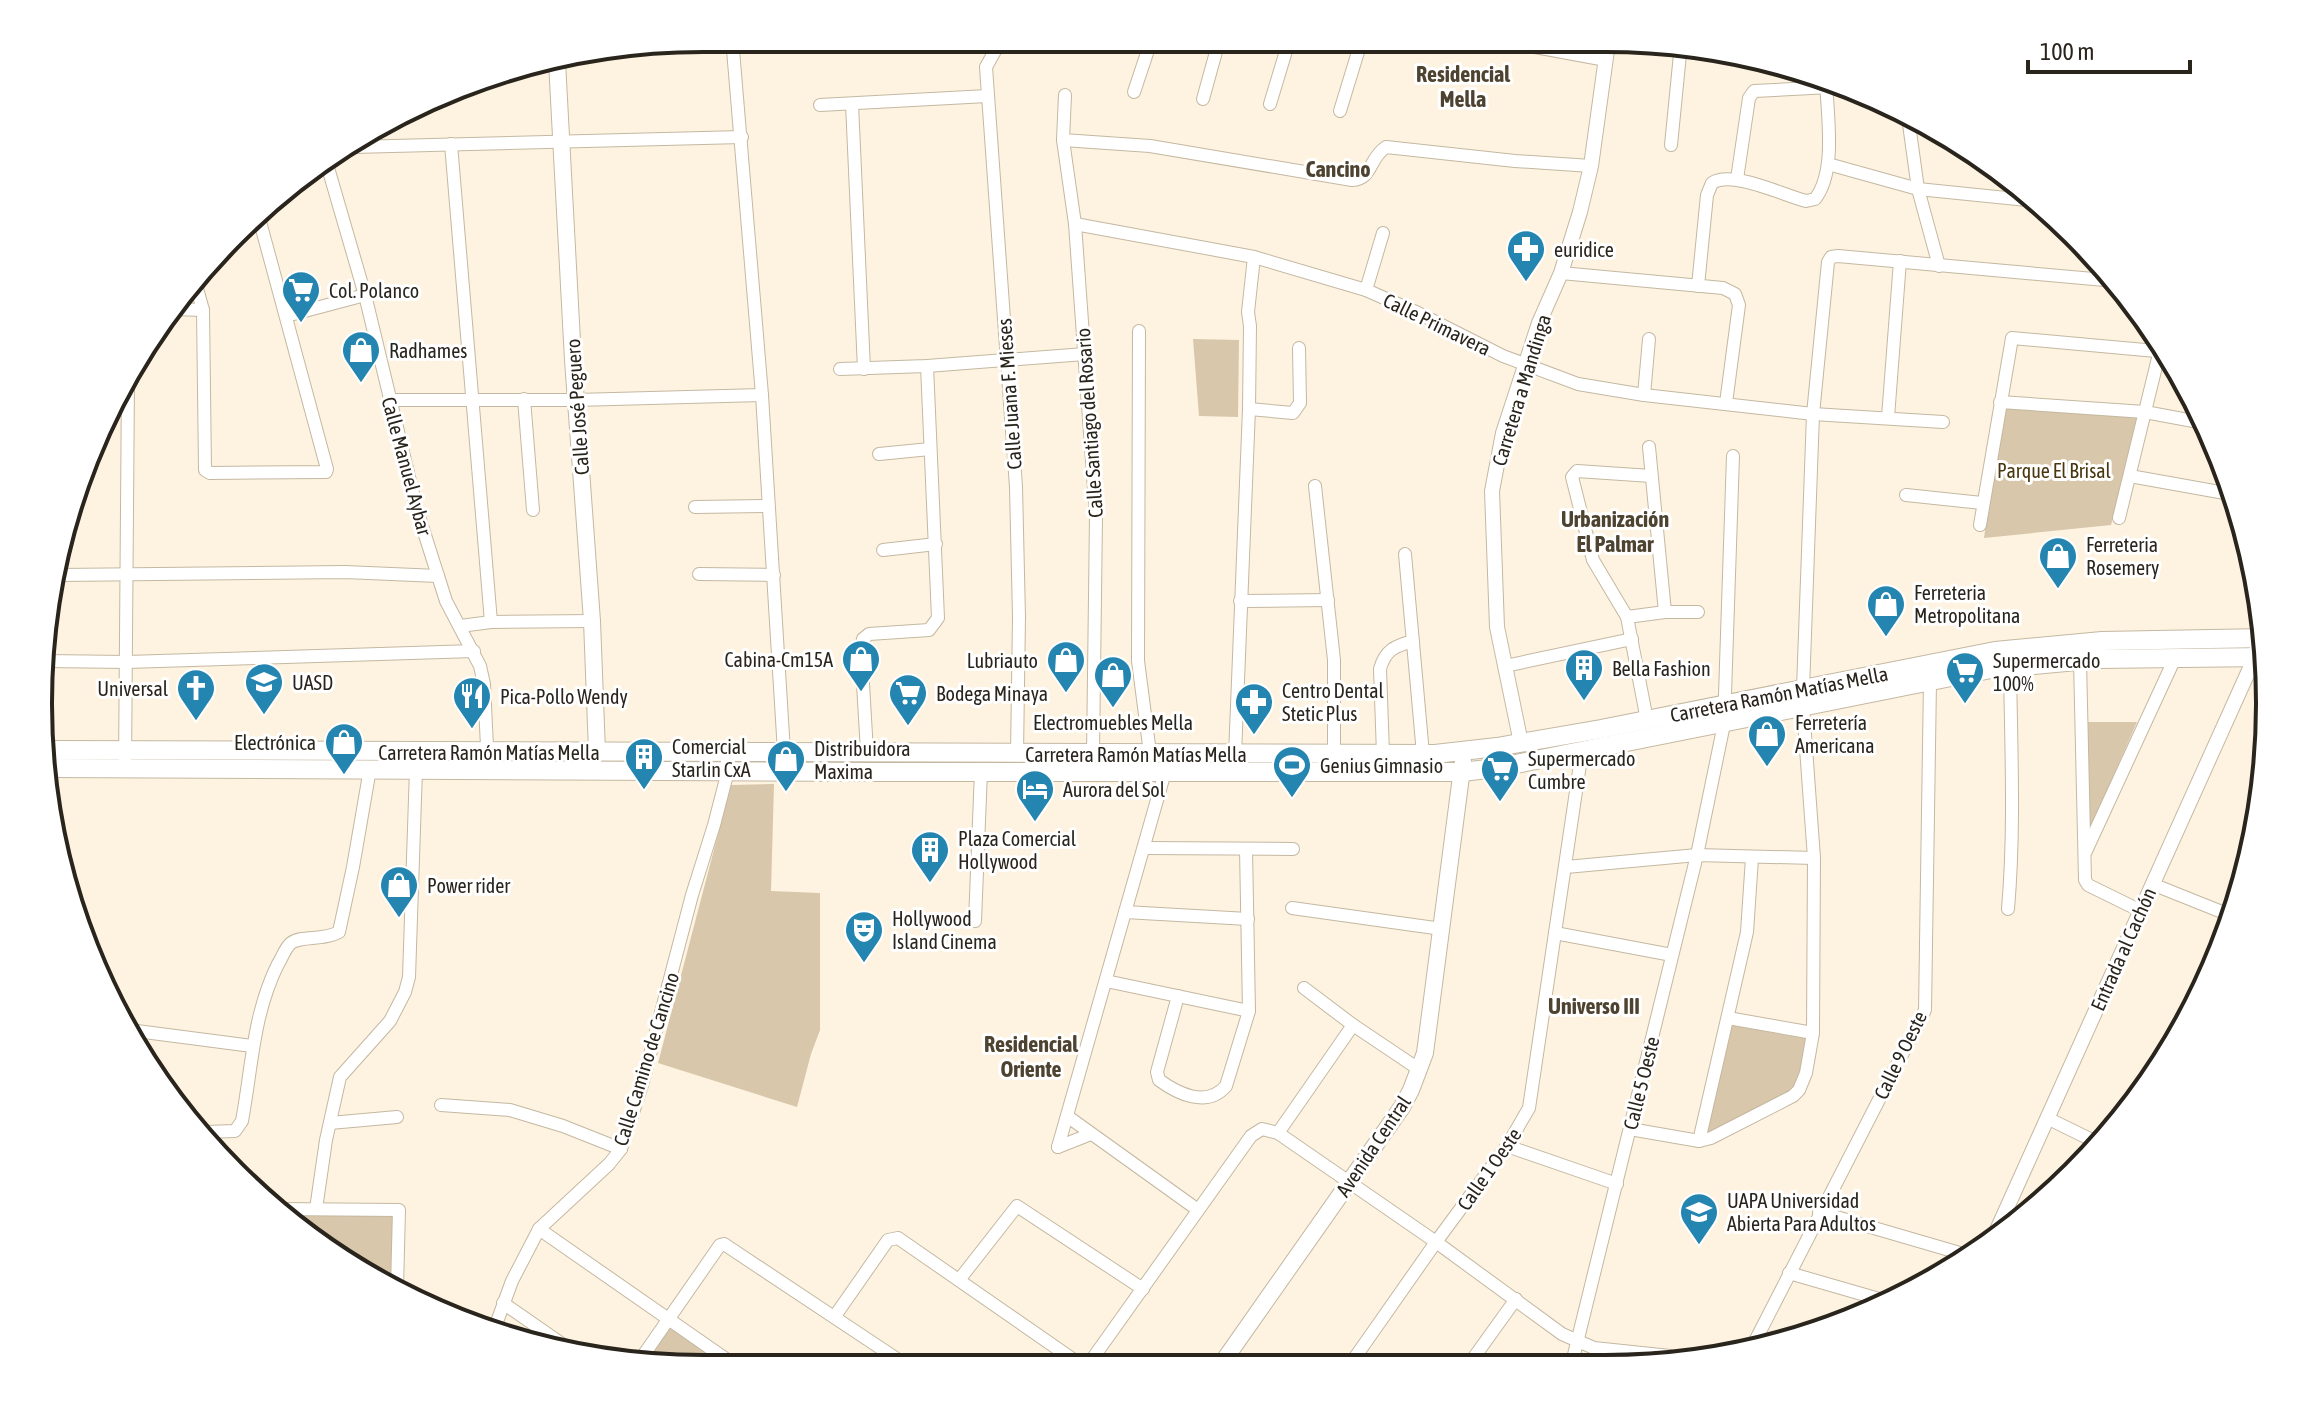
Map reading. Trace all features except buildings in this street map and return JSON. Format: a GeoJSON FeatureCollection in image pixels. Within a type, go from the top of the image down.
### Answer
{"type":"FeatureCollection","features":[{"type":"Feature","properties":{"kind":"main road","name":"Calle José Peguero"},"geometry":{"type":"LineString","coordinates":[[557,69],[592,621],[597,752]]}},
{"type":"Feature","properties":{"kind":"main road","name":"Carretera Ramón Matías Mella"},"geometry":{"type":"LineString","coordinates":[[55,767],[126,759],[488,760],[728,771],[981,771],[1168,763],[1462,772],[1582,751],[1995,651],[2043,645],[2253,648]]}},
{"type":"Feature","properties":{"kind":"main road","name":"Carretera Ramón Matías Mella"},"geometry":{"type":"LineString","coordinates":[[1803,698],[1930,681],[2010,666],[2080,660],[2175,658],[2254,649]]}},
{"type":"Feature","properties":{"kind":"main road","name":"Carretera Ramón Matías Mella"},"geometry":{"type":"LineString","coordinates":[[54,751],[126,759],[370,769],[416,769],[597,752],[1150,753],[1168,763],[1235,755],[1464,752],[1647,720],[1725,714]]}},
{"type":"Feature","properties":{"kind":"main road","name":"Avenida Central"},"geometry":{"type":"LineString","coordinates":[[1228,1355],[1402,1107],[1420,1070],[1433,1002],[1464,752]]}},
{"type":"Feature","properties":{"kind":"street"},"geometry":{"type":"LineString","coordinates":[[733,52],[762,395],[784,752]]}},
{"type":"Feature","properties":{"kind":"street","name":"Calle Juana F. Mieses"},"geometry":{"type":"LineString","coordinates":[[994,52],[986,67],[1017,501],[1017,754]]}},
{"type":"Feature","properties":{"kind":"street"},"geometry":{"type":"LineString","coordinates":[[1134,92],[1147,52]]}},
{"type":"Feature","properties":{"kind":"street"},"geometry":{"type":"LineString","coordinates":[[1203,99],[1216,52]]}},
{"type":"Feature","properties":{"kind":"street"},"geometry":{"type":"LineString","coordinates":[[1270,104],[1286,52]]}},
{"type":"Feature","properties":{"kind":"street"},"geometry":{"type":"LineString","coordinates":[[1340,111],[1358,52]]}},
{"type":"Feature","properties":{"kind":"street"},"geometry":{"type":"LineString","coordinates":[[1562,52],[1606,60]]}},
{"type":"Feature","properties":{"kind":"street","name":"Carretera a Mandinga"},"geometry":{"type":"LineString","coordinates":[[1521,743],[1497,627],[1492,491],[1503,433],[1580,212],[1591,166],[1607,52]]}},
{"type":"Feature","properties":{"kind":"street"},"geometry":{"type":"LineString","coordinates":[[1671,145],[1680,57]]}},
{"type":"Feature","properties":{"kind":"street"},"geometry":{"type":"LineString","coordinates":[[1737,179],[1749,98],[1754,91],[1808,85]]}},
{"type":"Feature","properties":{"kind":"street"},"geometry":{"type":"LineString","coordinates":[[1698,286],[1708,189],[1717,180],[1737,179],[1811,201],[1819,195],[1828,164],[1826,92]]}},
{"type":"Feature","properties":{"kind":"street","name":"Calle Santiago del Rosario"},"geometry":{"type":"LineString","coordinates":[[1065,95],[1063,140],[1075,224],[1096,517],[1093,753]]}},
{"type":"Feature","properties":{"kind":"street"},"geometry":{"type":"LineString","coordinates":[[820,105],[987,96]]}},
{"type":"Feature","properties":{"kind":"street"},"geometry":{"type":"LineString","coordinates":[[852,104],[864,369]]}},
{"type":"Feature","properties":{"kind":"street"},"geometry":{"type":"LineString","coordinates":[[1914,130],[1918,189],[1939,266]]}},
{"type":"Feature","properties":{"kind":"street"},"geometry":{"type":"LineString","coordinates":[[366,147],[742,137]]}},
{"type":"Feature","properties":{"kind":"street"},"geometry":{"type":"LineString","coordinates":[[1063,140],[1150,146],[1352,180],[1361,179],[1367,174],[1373,157],[1386,147],[1591,166]]}},
{"type":"Feature","properties":{"kind":"street"},"geometry":{"type":"LineString","coordinates":[[451,144],[491,622]]}},
{"type":"Feature","properties":{"kind":"street"},"geometry":{"type":"LineString","coordinates":[[1828,164],[1918,189],[2016,199]]}},
{"type":"Feature","properties":{"kind":"street","name":"Calle Manuel Aybar"},"geometry":{"type":"LineString","coordinates":[[329,171],[365,295],[417,510],[446,601],[474,651],[484,684],[488,760]]}},
{"type":"Feature","properties":{"kind":"street","name":"Calle Primavera"},"geometry":{"type":"LineString","coordinates":[[1075,224],[1254,257],[1366,290],[1525,364],[1578,384],[1644,395],[1813,414],[1943,422]]}},
{"type":"Feature","properties":{"kind":"street"},"geometry":{"type":"LineString","coordinates":[[198,293],[203,310],[205,470],[210,473],[323,473],[327,469],[261,226]]}},
{"type":"Feature","properties":{"kind":"street"},"geometry":{"type":"LineString","coordinates":[[1366,290],[1383,233]]}},
{"type":"Feature","properties":{"kind":"street"},"geometry":{"type":"LineString","coordinates":[[1630,1129],[1699,1141],[1723,1134],[1793,1096],[1806,1073],[1813,1033],[1814,858],[1803,698],[1813,414],[1828,262],[1831,257],[1838,256],[2099,280]]}},
{"type":"Feature","properties":{"kind":"street"},"geometry":{"type":"LineString","coordinates":[[1235,755],[1249,409],[1248,312],[1254,257]]}},
{"type":"Feature","properties":{"kind":"street"},"geometry":{"type":"LineString","coordinates":[[1888,417],[1900,261]]}},
{"type":"Feature","properties":{"kind":"street"},"geometry":{"type":"LineString","coordinates":[[1561,273],[1723,288],[1735,294],[1738,300],[1726,403]]}},
{"type":"Feature","properties":{"kind":"street"},"geometry":{"type":"LineString","coordinates":[[286,316],[365,295]]}},
{"type":"Feature","properties":{"kind":"street"},"geometry":{"type":"LineString","coordinates":[[185,309],[203,310]]}},
{"type":"Feature","properties":{"kind":"street"},"geometry":{"type":"LineString","coordinates":[[1139,331],[1138,661],[1150,753]]}},
{"type":"Feature","properties":{"kind":"street"},"geometry":{"type":"LineString","coordinates":[[1980,525],[2012,338],[2150,348]]}},
{"type":"Feature","properties":{"kind":"street"},"geometry":{"type":"LineString","coordinates":[[1644,395],[1649,339]]}},
{"type":"Feature","properties":{"kind":"street"},"geometry":{"type":"LineString","coordinates":[[1249,409],[1293,413],[1298,410],[1299,348]]}},
{"type":"Feature","properties":{"kind":"street"},"geometry":{"type":"LineString","coordinates":[[840,369],[1085,354]]}},
{"type":"Feature","properties":{"kind":"street"},"geometry":{"type":"LineString","coordinates":[[2119,518],[2159,363]]}},
{"type":"Feature","properties":{"kind":"street"},"geometry":{"type":"LineString","coordinates":[[867,752],[863,639],[869,634],[929,630],[938,618],[927,366]]}},
{"type":"Feature","properties":{"kind":"street"},"geometry":{"type":"LineString","coordinates":[[389,400],[576,400],[762,395]]}},
{"type":"Feature","properties":{"kind":"street"},"geometry":{"type":"LineString","coordinates":[[126,759],[128,399]]}},
{"type":"Feature","properties":{"kind":"street"},"geometry":{"type":"LineString","coordinates":[[524,399],[533,510]]}},
{"type":"Feature","properties":{"kind":"street"},"geometry":{"type":"LineString","coordinates":[[2000,402],[2145,412],[2191,421]]}},
{"type":"Feature","properties":{"kind":"street"},"geometry":{"type":"LineString","coordinates":[[1649,447],[1665,612]]}},
{"type":"Feature","properties":{"kind":"street"},"geometry":{"type":"LineString","coordinates":[[879,454],[930,449]]}},
{"type":"Feature","properties":{"kind":"street","name":"Calle 5 Oeste"},"geometry":{"type":"LineString","coordinates":[[1574,1355],[1697,855],[1725,714],[1733,456]]}},
{"type":"Feature","properties":{"kind":"street"},"geometry":{"type":"LineString","coordinates":[[1647,720],[1627,617],[1593,560],[1572,477],[1577,471],[1651,476]]}},
{"type":"Feature","properties":{"kind":"street"},"geometry":{"type":"LineString","coordinates":[[2130,476],[2220,492]]}},
{"type":"Feature","properties":{"kind":"street"},"geometry":{"type":"LineString","coordinates":[[1315,486],[1334,660],[1334,754]]}},
{"type":"Feature","properties":{"kind":"street"},"geometry":{"type":"LineString","coordinates":[[1906,495],[1982,503]]}},
{"type":"Feature","properties":{"kind":"street"},"geometry":{"type":"LineString","coordinates":[[695,507],[768,506]]}},
{"type":"Feature","properties":{"kind":"street"},"geometry":{"type":"LineString","coordinates":[[883,550],[936,544]]}},
{"type":"Feature","properties":{"kind":"street"},"geometry":{"type":"LineString","coordinates":[[1405,554],[1423,754]]}},
{"type":"Feature","properties":{"kind":"street"},"geometry":{"type":"LineString","coordinates":[[65,575],[345,572],[438,576]]}},
{"type":"Feature","properties":{"kind":"street"},"geometry":{"type":"LineString","coordinates":[[699,574],[774,575]]}},
{"type":"Feature","properties":{"kind":"street"},"geometry":{"type":"LineString","coordinates":[[1240,601],[1328,600]]}},
{"type":"Feature","properties":{"kind":"street"},"geometry":{"type":"LineString","coordinates":[[1627,617],[1698,612]]}},
{"type":"Feature","properties":{"kind":"street"},"geometry":{"type":"LineString","coordinates":[[460,626],[491,622],[592,621]]}},
{"type":"Feature","properties":{"kind":"street"},"geometry":{"type":"LineString","coordinates":[[1505,666],[1632,639]]}},
{"type":"Feature","properties":{"kind":"street"},"geometry":{"type":"LineString","coordinates":[[1383,754],[1380,669],[1383,657],[1393,647],[1413,641]]}},
{"type":"Feature","properties":{"kind":"street"},"geometry":{"type":"LineString","coordinates":[[53,661],[127,662],[474,651]]}},
{"type":"Feature","properties":{"kind":"street"},"geometry":{"type":"LineString","coordinates":[[2084,854],[2175,658]]}},
{"type":"Feature","properties":{"kind":"street"},"geometry":{"type":"LineString","coordinates":[[2080,660],[2085,880],[2088,885],[2141,911]]}},
{"type":"Feature","properties":{"kind":"street","name":"Entrada al Cachón"},"geometry":{"type":"LineString","coordinates":[[2008,1214],[2047,1118],[2255,661]]}},
{"type":"Feature","properties":{"kind":"street"},"geometry":{"type":"LineString","coordinates":[[2008,909],[2012,800],[2010,666]]}},
{"type":"Feature","properties":{"kind":"street","name":"Calle 9 Oeste"},"geometry":{"type":"LineString","coordinates":[[1757,1336],[1925,1010],[1930,681]]}},
{"type":"Feature","properties":{"kind":"street","name":"Calle 1 Oeste"},"geometry":{"type":"LineString","coordinates":[[1357,1355],[1507,1146],[1522,1121],[1531,1097],[1582,751]]}},
{"type":"Feature","properties":{"kind":"street","name":"Calle Camino de Cancino"},"geometry":{"type":"LineString","coordinates":[[497,1321],[539,1229],[621,1149],[642,1085],[728,771],[726,752]]}},
{"type":"Feature","properties":{"kind":"street"},"geometry":{"type":"LineString","coordinates":[[1091,1134],[1058,1147],[1168,763]]}},
{"type":"Feature","properties":{"kind":"street"},"geometry":{"type":"LineString","coordinates":[[213,1132],[231,1132],[240,1125],[252,1046],[267,987],[291,943],[329,937],[339,932],[370,769]]}},
{"type":"Feature","properties":{"kind":"street"},"geometry":{"type":"LineString","coordinates":[[316,1209],[340,1077],[390,1021],[405,992],[410,951],[416,769]]}},
{"type":"Feature","properties":{"kind":"street"},"geometry":{"type":"LineString","coordinates":[[975,921],[981,771]]}},
{"type":"Feature","properties":{"kind":"street"},"geometry":{"type":"LineString","coordinates":[[1144,848],[1293,849]]}},
{"type":"Feature","properties":{"kind":"street"},"geometry":{"type":"LineString","coordinates":[[1178,996],[1157,1072],[1159,1080],[1186,1095],[1203,1098],[1220,1093],[1226,1086],[1249,1011],[1246,849]]}},
{"type":"Feature","properties":{"kind":"street"},"geometry":{"type":"LineString","coordinates":[[1566,867],[1697,855],[1814,858]]}},
{"type":"Feature","properties":{"kind":"street"},"geometry":{"type":"LineString","coordinates":[[1699,1141],[1747,932],[1752,858]]}},
{"type":"Feature","properties":{"kind":"street"},"geometry":{"type":"LineString","coordinates":[[2152,884],[2221,912]]}},
{"type":"Feature","properties":{"kind":"street"},"geometry":{"type":"LineString","coordinates":[[1292,908],[1442,929]]}},
{"type":"Feature","properties":{"kind":"street"},"geometry":{"type":"LineString","coordinates":[[1125,912],[1248,919]]}},
{"type":"Feature","properties":{"kind":"street"},"geometry":{"type":"LineString","coordinates":[[1555,933],[1672,955]]}},
{"type":"Feature","properties":{"kind":"street"},"geometry":{"type":"LineString","coordinates":[[1106,981],[1249,1011]]}},
{"type":"Feature","properties":{"kind":"street"},"geometry":{"type":"LineString","coordinates":[[1304,988],[1420,1070]]}},
{"type":"Feature","properties":{"kind":"street"},"geometry":{"type":"LineString","coordinates":[[1728,1018],[1813,1033]]}},
{"type":"Feature","properties":{"kind":"street"},"geometry":{"type":"LineString","coordinates":[[1278,1133],[1353,1025]]}},
{"type":"Feature","properties":{"kind":"street"},"geometry":{"type":"LineString","coordinates":[[141,1032],[252,1046]]}},
{"type":"Feature","properties":{"kind":"street"},"geometry":{"type":"LineString","coordinates":[[441,1105],[510,1110],[563,1126],[621,1149]]}},
{"type":"Feature","properties":{"kind":"street"},"geometry":{"type":"LineString","coordinates":[[1067,1116],[1198,1210]]}},
{"type":"Feature","properties":{"kind":"street"},"geometry":{"type":"LineString","coordinates":[[330,1123],[397,1117]]}},
{"type":"Feature","properties":{"kind":"street"},"geometry":{"type":"LineString","coordinates":[[2047,1118],[2089,1139]]}},
{"type":"Feature","properties":{"kind":"street"},"geometry":{"type":"LineString","coordinates":[[1095,1355],[1256,1131],[1262,1129],[1278,1133],[1562,1334],[1594,1348],[1650,1353]]}},
{"type":"Feature","properties":{"kind":"street"},"geometry":{"type":"LineString","coordinates":[[1507,1146],[1617,1184]]}},
{"type":"Feature","properties":{"kind":"street"},"geometry":{"type":"LineString","coordinates":[[959,1280],[1017,1206],[1143,1289]]}},
{"type":"Feature","properties":{"kind":"street"},"geometry":{"type":"LineString","coordinates":[[294,1209],[399,1210],[397,1278]]}},
{"type":"Feature","properties":{"kind":"street"},"geometry":{"type":"LineString","coordinates":[[1819,1212],[1955,1252]]}},
{"type":"Feature","properties":{"kind":"street"},"geometry":{"type":"LineString","coordinates":[[539,1229],[720,1355]]}},
{"type":"Feature","properties":{"kind":"street"},"geometry":{"type":"LineString","coordinates":[[835,1316],[888,1240],[898,1238],[1067,1355]]}},
{"type":"Feature","properties":{"kind":"street"},"geometry":{"type":"LineString","coordinates":[[646,1352],[720,1245],[724,1244],[892,1355]]}},
{"type":"Feature","properties":{"kind":"street"},"geometry":{"type":"LineString","coordinates":[[1789,1273],[1872,1297]]}},
{"type":"Feature","properties":{"kind":"street"},"geometry":{"type":"LineString","coordinates":[[1476,1355],[1516,1299]]}},
{"type":"Feature","properties":{"kind":"street"},"geometry":{"type":"LineString","coordinates":[[503,1303],[551,1337]]}},
{"type":"Feature","properties":{"kind":"green space"},"geometry":{"type":"Polygon","coordinates":[[[1193,339],[1239,340],[1238,417],[1199,416],[1193,339]]]}},
{"type":"Feature","properties":{"kind":"green space","name":"Parque El Brisal"},"geometry":{"type":"Polygon","coordinates":[[[2003,407],[2138,418],[2111,525],[1984,538],[2003,407]]]}},
{"type":"Feature","properties":{"kind":"green space"},"geometry":{"type":"Polygon","coordinates":[[[2087,722],[2137,722],[2087,836],[2087,722]]]}},
{"type":"Feature","properties":{"kind":"green space"},"geometry":{"type":"Polygon","coordinates":[[[774,784],[771,891],[820,893],[820,1030],[797,1107],[658,1063],[731,785],[774,784]]]}},
{"type":"Feature","properties":{"kind":"green space"},"geometry":{"type":"Polygon","coordinates":[[[1731,1025],[1808,1039],[1801,1086],[1703,1136],[1731,1025]]]}},
{"type":"Feature","properties":{"kind":"green space"},"geometry":{"type":"Polygon","coordinates":[[[393,1211],[392,1276],[342,1245],[298,1213],[393,1211]]]}},
{"type":"Feature","properties":{"kind":"green space"},"geometry":{"type":"Polygon","coordinates":[[[669,1325],[712,1355],[661,1354],[649,1353],[669,1325]]]}},
{"type":"Feature","properties":{"kind":"place","name":"euridice"},"geometry":{"type":"Point","coordinates":[1526,283]}},
{"type":"Feature","properties":{"kind":"place","name":"Col. Polanco"},"geometry":{"type":"Point","coordinates":[301,324]}},
{"type":"Feature","properties":{"kind":"place","name":"Radhames"},"geometry":{"type":"Point","coordinates":[361,384]}},
{"type":"Feature","properties":{"kind":"place","name":"Ferreteria Rosemery"},"geometry":{"type":"Point","coordinates":[2058,590]}},
{"type":"Feature","properties":{"kind":"place","name":"Ferreteria Metropolitana"},"geometry":{"type":"Point","coordinates":[1886,638]}},
{"type":"Feature","properties":{"kind":"place","name":"Cabina-Cm15A"},"geometry":{"type":"Point","coordinates":[861,693]}},
{"type":"Feature","properties":{"kind":"place","name":"Lubriauto"},"geometry":{"type":"Point","coordinates":[1066,694]}},
{"type":"Feature","properties":{"kind":"place","name":"Bella Fashion"},"geometry":{"type":"Point","coordinates":[1584,702]}},
{"type":"Feature","properties":{"kind":"place","name":"Supermercado 100%"},"geometry":{"type":"Point","coordinates":[1965,705]}},
{"type":"Feature","properties":{"kind":"place","name":"Electromuebles Mella"},"geometry":{"type":"Point","coordinates":[1113,709]}},
{"type":"Feature","properties":{"kind":"place","name":"UASD"},"geometry":{"type":"Point","coordinates":[264,716]}},
{"type":"Feature","properties":{"kind":"place","name":"Universal"},"geometry":{"type":"Point","coordinates":[196,722]}},
{"type":"Feature","properties":{"kind":"place","name":"Bodega Minaya"},"geometry":{"type":"Point","coordinates":[908,727]}},
{"type":"Feature","properties":{"kind":"place","name":"Pica-Pollo Wendy"},"geometry":{"type":"Point","coordinates":[472,730]}},
{"type":"Feature","properties":{"kind":"place","name":"Centro Dental Stetic Plus"},"geometry":{"type":"Point","coordinates":[1254,736]}},
{"type":"Feature","properties":{"kind":"place","name":"Ferretería Americana"},"geometry":{"type":"Point","coordinates":[1767,768]}},
{"type":"Feature","properties":{"kind":"place","name":"Electrónica"},"geometry":{"type":"Point","coordinates":[344,776]}},
{"type":"Feature","properties":{"kind":"place","name":"Comercial Starlin CxA"},"geometry":{"type":"Point","coordinates":[644,791]}},
{"type":"Feature","properties":{"kind":"place","name":"Distribuidora Maxima"},"geometry":{"type":"Point","coordinates":[786,793]}},
{"type":"Feature","properties":{"kind":"place","name":"Genius Gimnasio"},"geometry":{"type":"Point","coordinates":[1292,799]}},
{"type":"Feature","properties":{"kind":"place","name":"Supermercado Cumbre"},"geometry":{"type":"Point","coordinates":[1500,803]}},
{"type":"Feature","properties":{"kind":"place","name":"Aurora del Sol"},"geometry":{"type":"Point","coordinates":[1035,823]}},
{"type":"Feature","properties":{"kind":"place","name":"Plaza Comercial Hollywood"},"geometry":{"type":"Point","coordinates":[930,884]}},
{"type":"Feature","properties":{"kind":"place","name":"Power rider"},"geometry":{"type":"Point","coordinates":[399,919]}},
{"type":"Feature","properties":{"kind":"place","name":"Hollywood Island Cinema"},"geometry":{"type":"Point","coordinates":[864,964]}},
{"type":"Feature","properties":{"kind":"place","name":"UAPA Universidad Abierta Para Adultos"},"geometry":{"type":"Point","coordinates":[1699,1246]}},
{"type":"Feature","properties":{"kind":"district","name":"Residencial Mella"},"geometry":{"type":"Point","coordinates":[1463,86]}},
{"type":"Feature","properties":{"kind":"district","name":"Cancino"},"geometry":{"type":"Point","coordinates":[1338,169]}},
{"type":"Feature","properties":{"kind":"district","name":"Urbanización El Palmar"},"geometry":{"type":"Point","coordinates":[1615,532]}},
{"type":"Feature","properties":{"kind":"district","name":"Universo III"},"geometry":{"type":"Point","coordinates":[1594,1006]}},
{"type":"Feature","properties":{"kind":"district","name":"Residencial Oriente"},"geometry":{"type":"Point","coordinates":[1031,1056]}}]}
